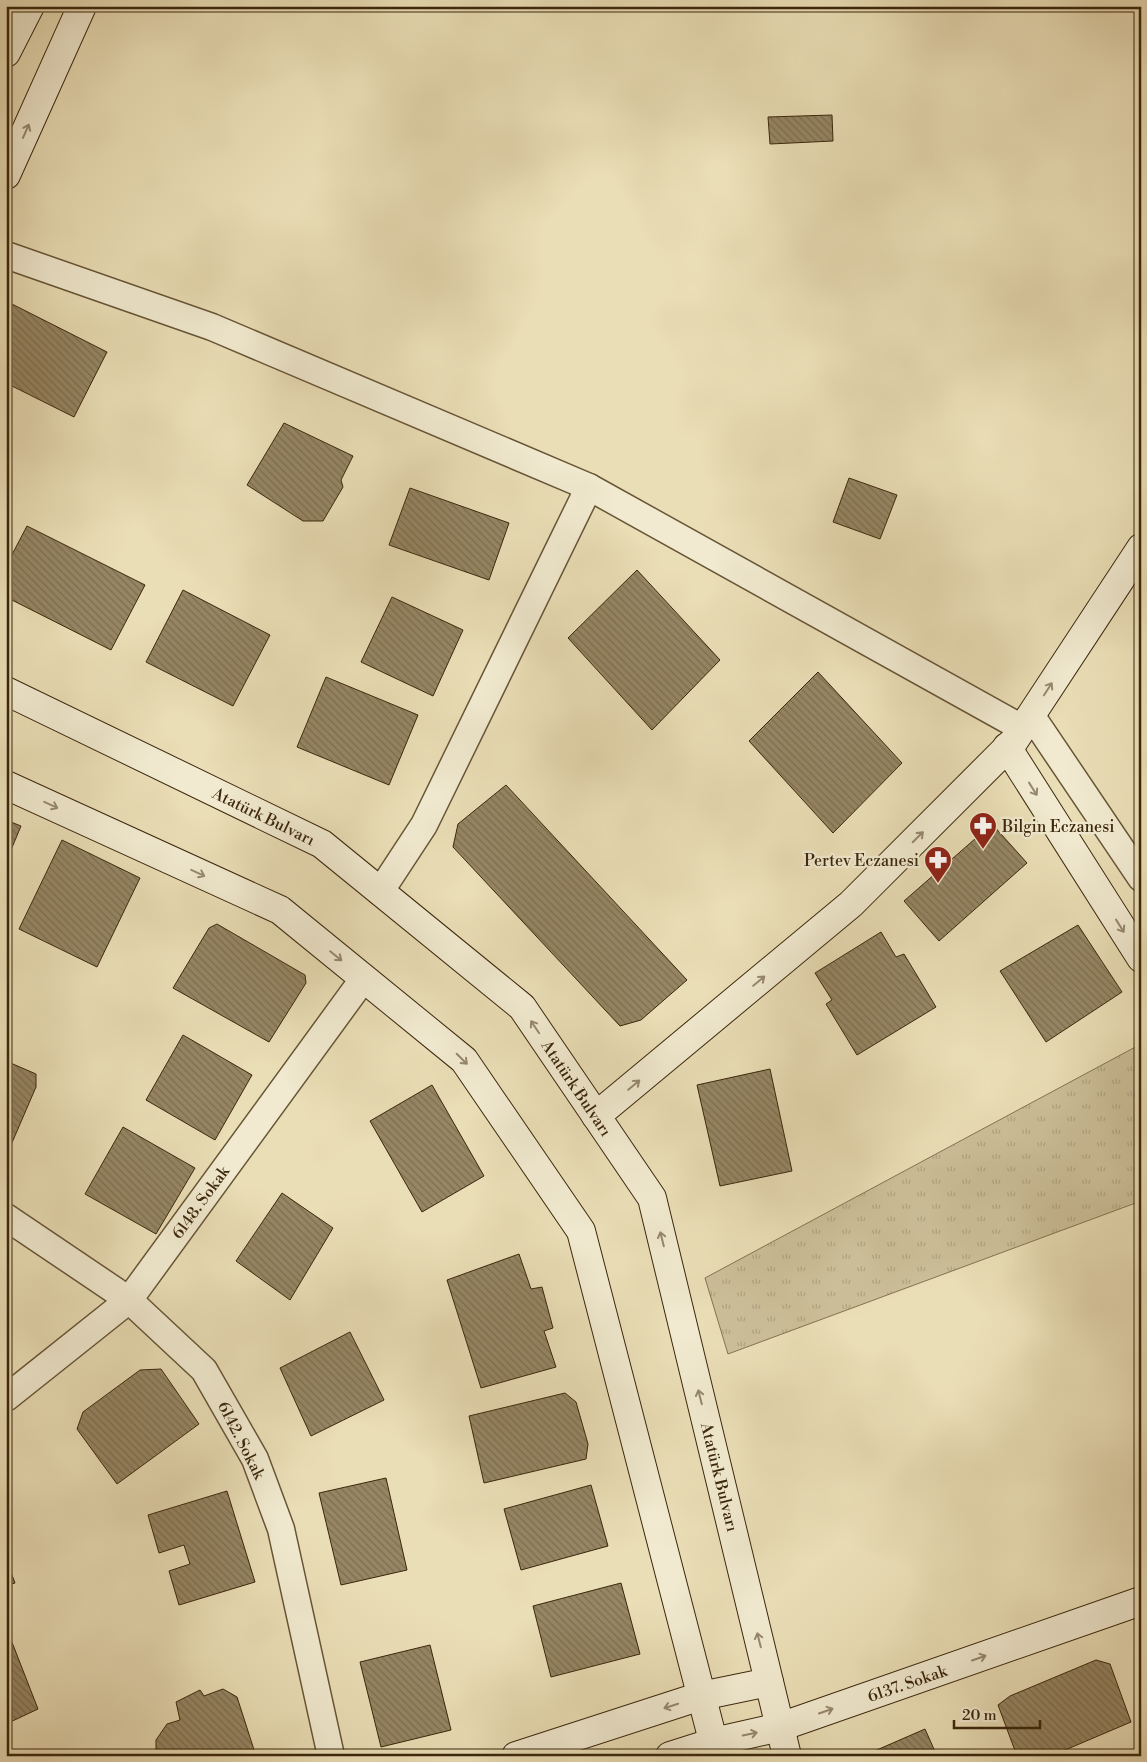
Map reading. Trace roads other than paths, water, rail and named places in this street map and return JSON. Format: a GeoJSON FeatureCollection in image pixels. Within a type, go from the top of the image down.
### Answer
{"type":"FeatureCollection","features":[{"type":"Feature","properties":{"kind":"main road"},"geometry":{"type":"LineString","coordinates":[[6,53],[30,6]]}},
{"type":"Feature","properties":{"kind":"main road"},"geometry":{"type":"LineString","coordinates":[[6,175],[82,6]]}},
{"type":"Feature","properties":{"kind":"main road"},"geometry":{"type":"LineString","coordinates":[[596,1116],[851,904],[1020,730],[1141,548]]}},
{"type":"Feature","properties":{"kind":"main road","name":"Atatürk Bulvarı"},"geometry":{"type":"LineString","coordinates":[[6,691],[322,844],[522,1007],[652,1198],[787,1756]]}},
{"type":"Feature","properties":{"kind":"main road"},"geometry":{"type":"LineString","coordinates":[[1020,730],[1141,958]]}},
{"type":"Feature","properties":{"kind":"main road"},"geometry":{"type":"LineString","coordinates":[[6,785],[280,910],[464,1060],[581,1231],[715,1749]]}},
{"type":"Feature","properties":{"kind":"main road","name":"6137. Sokak"},"geometry":{"type":"LineString","coordinates":[[670,1756],[715,1749],[1141,1601]]}},
{"type":"Feature","properties":{"kind":"main road"},"geometry":{"type":"LineString","coordinates":[[516,1756],[701,1696],[769,1682]]}},
{"type":"Feature","properties":{"kind":"street"},"geometry":{"type":"LineString","coordinates":[[6,255],[212,327],[589,487],[1020,730],[1141,878]]}},
{"type":"Feature","properties":{"kind":"street"},"geometry":{"type":"LineString","coordinates":[[380,892],[424,825],[589,487]]}},
{"type":"Feature","properties":{"kind":"street","name":"6148. Sokak"},"geometry":{"type":"LineString","coordinates":[[6,1398],[129,1300],[364,978]]}},
{"type":"Feature","properties":{"kind":"street","name":"6142. Sokak"},"geometry":{"type":"LineString","coordinates":[[6,1217],[129,1300],[204,1370],[255,1459],[281,1529],[331,1756]]}},
{"type":"Feature","properties":{"kind":"place","name":"Bilgin Eczanesi"},"geometry":{"type":"Point","coordinates":[983,850]}},
{"type":"Feature","properties":{"kind":"place","name":"Pertev Eczanesi"},"geometry":{"type":"Point","coordinates":[938,884]}}]}
